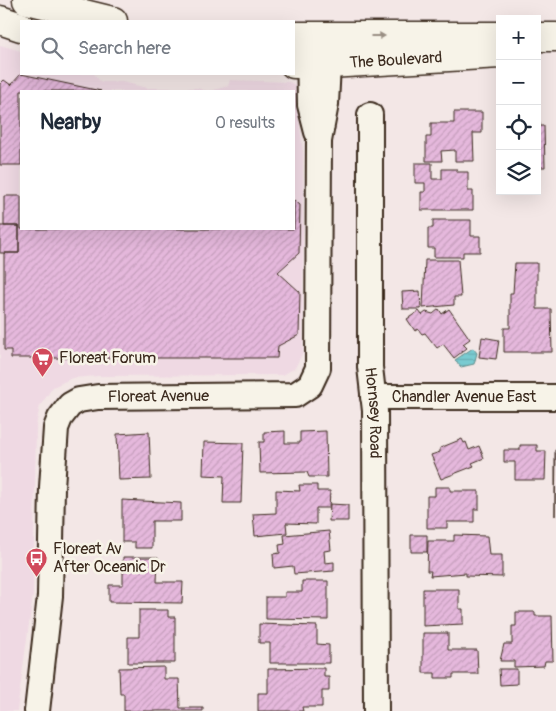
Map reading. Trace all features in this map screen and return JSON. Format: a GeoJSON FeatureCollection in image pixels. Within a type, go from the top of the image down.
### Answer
{"type":"FeatureCollection","features":[{"type":"Feature","properties":{"kind":"main road"},"geometry":{"type":"LineString","coordinates":[[27,0],[69,6],[110,20]]}},
{"type":"Feature","properties":{"kind":"main road"},"geometry":{"type":"LineString","coordinates":[[0,20],[20,27]]}},
{"type":"Feature","properties":{"kind":"main road","name":"The Boulevard"},"geometry":{"type":"LineString","coordinates":[[311,36],[496,36]]}},
{"type":"Feature","properties":{"kind":"main road"},"geometry":{"type":"LineString","coordinates":[[541,36],[556,37]]}},
{"type":"Feature","properties":{"kind":"main road"},"geometry":{"type":"LineString","coordinates":[[541,53],[556,53]]}},
{"type":"Feature","properties":{"kind":"main road","name":"The Boulevard"},"geometry":{"type":"LineString","coordinates":[[310,64],[496,54]]}},
{"type":"Feature","properties":{"kind":"street","name":"Floreat Avenue"},"geometry":{"type":"LineString","coordinates":[[37,711],[50,596],[52,487],[56,428],[60,418],[70,405],[79,400],[98,397],[295,395],[310,385],[318,368],[320,351],[319,141],[310,105],[311,36]]}},
{"type":"Feature","properties":{"kind":"street","name":"Hornsey Road"},"geometry":{"type":"LineString","coordinates":[[370,115],[370,367],[373,397],[376,711]]}},
{"type":"Feature","properties":{"kind":"street","name":"Chandler Avenue East"},"geometry":{"type":"LineString","coordinates":[[373,397],[556,397]]}},
{"type":"Feature","properties":{"kind":"shaded area","name":"Floreat Forum"},"geometry":{"type":"Polygon","coordinates":[[[0,45],[20,51],[20,75],[95,75],[101,82],[122,82],[148,88],[197,88],[204,90],[20,90],[20,230],[295,230],[295,90],[214,90],[228,86],[230,80],[289,82],[295,85],[303,152],[303,352],[295,368],[283,375],[98,376],[72,378],[53,387],[40,406],[36,426],[33,595],[17,711],[0,711],[0,45]]]}},
{"type":"Feature","properties":{"kind":"water"},"geometry":{"type":"Polygon","coordinates":[[[473,348],[477,353],[474,364],[461,367],[455,360],[473,348]]]}},
{"type":"Feature","properties":{"kind":"building"},"geometry":{"type":"Polygon","coordinates":[[[20,75],[26,75],[96,90],[20,90],[20,165],[0,165],[0,84],[4,80],[11,85],[20,75]]]}},
{"type":"Feature","properties":{"kind":"building"},"geometry":{"type":"Polygon","coordinates":[[[454,112],[482,112],[482,133],[473,133],[474,161],[455,161],[455,150],[441,151],[442,161],[426,161],[426,137],[431,137],[431,123],[454,123],[454,112]]]}},
{"type":"Feature","properties":{"kind":"building"},"geometry":{"type":"Polygon","coordinates":[[[541,126],[544,126],[545,167],[541,167],[541,126]]]}},
{"type":"Feature","properties":{"kind":"building"},"geometry":{"type":"Polygon","coordinates":[[[415,163],[432,163],[432,179],[442,179],[442,169],[457,169],[457,172],[468,172],[468,191],[473,191],[473,210],[421,210],[421,192],[425,192],[425,183],[415,183],[415,163]]]}},
{"type":"Feature","properties":{"kind":"building"},"geometry":{"type":"Polygon","coordinates":[[[4,196],[20,196],[20,230],[295,230],[295,201],[300,205],[299,253],[278,272],[300,292],[299,335],[278,346],[277,358],[11,358],[11,350],[4,350],[4,253],[19,253],[19,226],[4,226],[4,196]]]}},
{"type":"Feature","properties":{"kind":"building"},"geometry":{"type":"Polygon","coordinates":[[[433,220],[471,220],[471,236],[480,236],[480,252],[463,252],[463,257],[434,257],[434,248],[428,248],[428,228],[433,228],[433,220]]]}},
{"type":"Feature","properties":{"kind":"building"},"geometry":{"type":"Polygon","coordinates":[[[0,226],[19,226],[19,253],[0,253],[0,226]]]}},
{"type":"Feature","properties":{"kind":"building"},"geometry":{"type":"Polygon","coordinates":[[[425,260],[458,260],[461,297],[454,297],[454,305],[423,308],[425,260]]]}},
{"type":"Feature","properties":{"kind":"building"},"geometry":{"type":"Polygon","coordinates":[[[515,263],[537,263],[537,309],[551,309],[552,352],[504,352],[504,328],[510,328],[510,293],[513,293],[515,263]]]}},
{"type":"Feature","properties":{"kind":"building"},"geometry":{"type":"Polygon","coordinates":[[[420,291],[421,309],[403,309],[402,292],[420,291]]]}},
{"type":"Feature","properties":{"kind":"building"},"geometry":{"type":"Polygon","coordinates":[[[439,309],[442,314],[449,309],[470,339],[463,344],[467,348],[454,358],[443,344],[437,348],[425,333],[422,334],[418,329],[415,331],[407,319],[419,311],[422,315],[426,312],[433,314],[439,309]]]}},
{"type":"Feature","properties":{"kind":"building"},"geometry":{"type":"Polygon","coordinates":[[[482,337],[499,340],[496,359],[479,357],[482,337]]]}},
{"type":"Feature","properties":{"kind":"building"},"geometry":{"type":"Polygon","coordinates":[[[285,431],[285,443],[300,443],[300,432],[326,431],[327,477],[309,477],[307,472],[260,473],[259,442],[264,442],[264,432],[285,431]]]}},
{"type":"Feature","properties":{"kind":"building"},"geometry":{"type":"Polygon","coordinates":[[[149,432],[151,479],[119,480],[117,434],[149,432]]]}},
{"type":"Feature","properties":{"kind":"building"},"geometry":{"type":"Polygon","coordinates":[[[462,439],[464,443],[466,442],[469,450],[479,446],[484,458],[472,463],[474,466],[441,479],[431,455],[440,452],[440,448],[462,439]]]}},
{"type":"Feature","properties":{"kind":"building"},"geometry":{"type":"Polygon","coordinates":[[[204,442],[243,443],[241,503],[223,503],[224,476],[203,475],[204,442]]]}},
{"type":"Feature","properties":{"kind":"building"},"geometry":{"type":"Polygon","coordinates":[[[520,445],[537,445],[537,451],[546,451],[545,480],[515,480],[515,462],[504,462],[504,450],[520,450],[520,445]]]}},
{"type":"Feature","properties":{"kind":"building"},"geometry":{"type":"Polygon","coordinates":[[[555,450],[556,450],[555,516],[555,450]]]}},
{"type":"Feature","properties":{"kind":"building"},"geometry":{"type":"Polygon","coordinates":[[[299,485],[317,485],[317,491],[330,491],[329,508],[316,508],[316,524],[286,523],[287,533],[255,536],[253,514],[276,513],[276,490],[300,491],[299,485]]]}},
{"type":"Feature","properties":{"kind":"building"},"geometry":{"type":"Polygon","coordinates":[[[435,487],[450,487],[450,491],[479,491],[479,509],[474,509],[474,522],[447,522],[447,528],[427,528],[427,496],[435,496],[435,487]]]}},
{"type":"Feature","properties":{"kind":"building"},"geometry":{"type":"Polygon","coordinates":[[[122,500],[181,503],[181,521],[152,521],[152,548],[135,548],[135,542],[122,542],[122,500]]]}},
{"type":"Feature","properties":{"kind":"building"},"geometry":{"type":"Polygon","coordinates":[[[330,504],[348,505],[348,521],[329,521],[330,504]]]}},
{"type":"Feature","properties":{"kind":"building"},"geometry":{"type":"Polygon","coordinates":[[[329,531],[331,550],[324,551],[325,563],[334,562],[334,571],[294,574],[293,566],[274,568],[273,554],[280,553],[279,545],[285,544],[284,535],[329,531]]]}},
{"type":"Feature","properties":{"kind":"building"},"geometry":{"type":"Polygon","coordinates":[[[411,535],[427,535],[427,552],[411,552],[411,535]]]}},
{"type":"Feature","properties":{"kind":"building"},"geometry":{"type":"Polygon","coordinates":[[[454,535],[487,536],[489,555],[502,555],[502,577],[466,576],[466,573],[430,576],[431,571],[427,571],[428,541],[454,541],[454,535]]]}},
{"type":"Feature","properties":{"kind":"building"},"geometry":{"type":"Polygon","coordinates":[[[123,557],[158,557],[157,582],[183,582],[182,603],[109,602],[109,585],[123,585],[123,557]]]}},
{"type":"Feature","properties":{"kind":"building"},"geometry":{"type":"Polygon","coordinates":[[[302,581],[328,581],[328,620],[266,619],[266,597],[285,597],[285,592],[302,592],[302,581]]]}},
{"type":"Feature","properties":{"kind":"building"},"geometry":{"type":"Polygon","coordinates":[[[423,589],[459,589],[459,609],[463,609],[463,624],[423,626],[423,589]]]}},
{"type":"Feature","properties":{"kind":"building"},"geometry":{"type":"Polygon","coordinates":[[[139,610],[168,610],[168,617],[175,617],[175,663],[128,663],[128,637],[139,637],[139,610]]]}},
{"type":"Feature","properties":{"kind":"building"},"geometry":{"type":"Polygon","coordinates":[[[516,612],[535,612],[535,616],[552,616],[553,661],[545,661],[544,666],[514,667],[514,661],[500,661],[504,644],[512,644],[512,626],[516,626],[516,612]]]}},
{"type":"Feature","properties":{"kind":"building"},"geometry":{"type":"Polygon","coordinates":[[[259,624],[317,626],[317,644],[329,645],[329,663],[270,663],[270,643],[259,643],[259,624]]]}},
{"type":"Feature","properties":{"kind":"building"},"geometry":{"type":"Polygon","coordinates":[[[423,633],[448,633],[448,650],[477,650],[478,674],[453,674],[453,678],[435,678],[435,673],[423,673],[423,633]]]}},
{"type":"Feature","properties":{"kind":"building"},"geometry":{"type":"Polygon","coordinates":[[[164,667],[164,679],[179,679],[180,708],[203,708],[203,711],[124,711],[124,694],[120,694],[119,668],[164,667]]]}},
{"type":"Feature","properties":{"kind":"building"},"geometry":{"type":"Polygon","coordinates":[[[324,668],[324,677],[329,677],[329,691],[322,691],[322,707],[302,707],[303,711],[258,711],[258,693],[268,693],[268,669],[324,668]]]}},
{"type":"Feature","properties":{"kind":"building"},"geometry":{"type":"Polygon","coordinates":[[[499,669],[517,669],[517,684],[500,685],[499,669]]]}},
{"type":"Feature","properties":{"kind":"place","name":"Floreat Forum"},"geometry":{"type":"Point","coordinates":[43,377]}},
{"type":"Feature","properties":{"kind":"place","name":"Floreat Av After Oceanic Dr"},"geometry":{"type":"Point","coordinates":[37,577]}}]}
